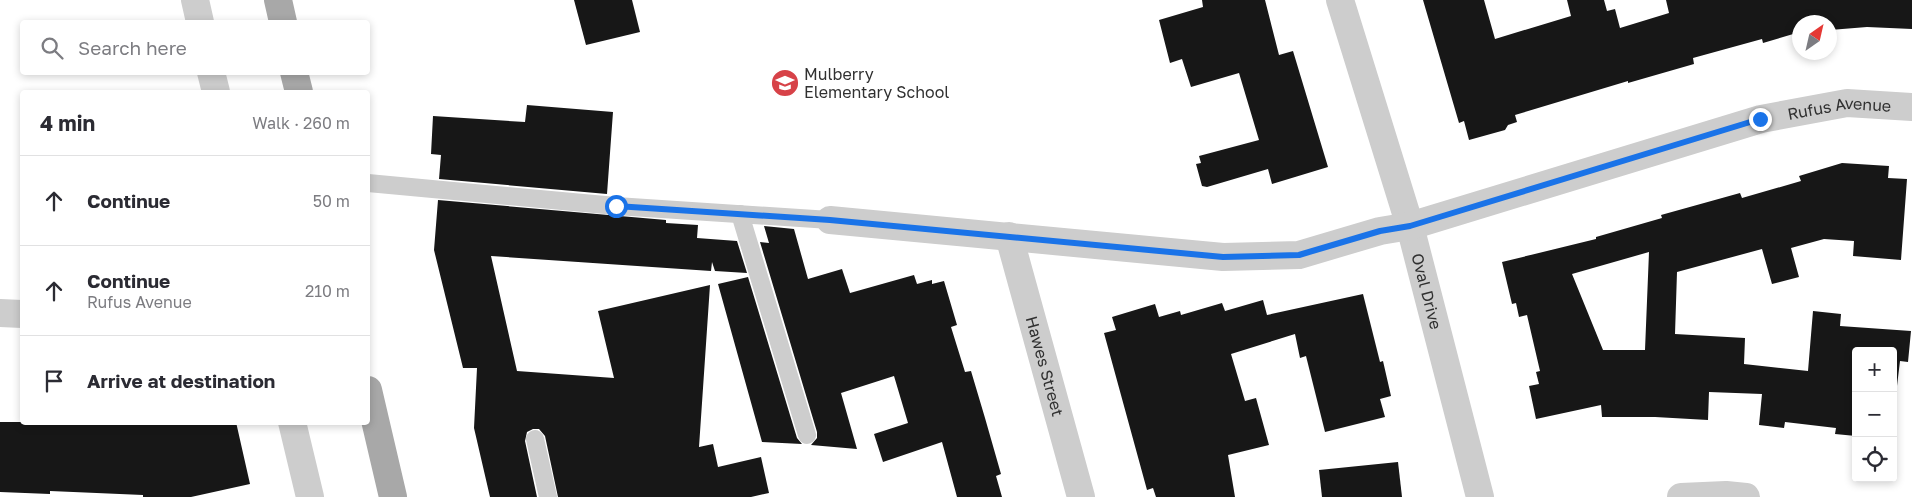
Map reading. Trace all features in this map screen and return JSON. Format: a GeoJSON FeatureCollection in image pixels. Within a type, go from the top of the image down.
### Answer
{"type":"FeatureCollection","features":[{"type":"Feature","properties":{"kind":"main road"},"geometry":{"type":"LineString","coordinates":[[278,0],[283,20]]}},
{"type":"Feature","properties":{"kind":"main road"},"geometry":{"type":"LineString","coordinates":[[295,75],[298,90]]}},
{"type":"Feature","properties":{"kind":"main road"},"geometry":{"type":"LineString","coordinates":[[370,399],[393,497]]}},
{"type":"Feature","properties":{"kind":"street"},"geometry":{"type":"LineString","coordinates":[[195,0],[200,20]]}},
{"type":"Feature","properties":{"kind":"street","name":"Oval Drive"},"geometry":{"type":"LineString","coordinates":[[1340,0],[1410,226],[1480,497]]}},
{"type":"Feature","properties":{"kind":"street"},"geometry":{"type":"LineString","coordinates":[[212,75],[216,90]]}},
{"type":"Feature","properties":{"kind":"street","name":"Rufus Avenue"},"geometry":{"type":"LineString","coordinates":[[830,220],[1223,257],[1299,255],[1380,231],[1410,226],[1760,119],[1847,103],[1912,107]]}},
{"type":"Feature","properties":{"kind":"street","name":"Hawes Street"},"geometry":{"type":"LineString","coordinates":[[1009,236],[1081,497]]}},
{"type":"Feature","properties":{"kind":"street"},"geometry":{"type":"LineString","coordinates":[[0,313],[20,314]]}},
{"type":"Feature","properties":{"kind":"street"},"geometry":{"type":"LineString","coordinates":[[293,425],[310,497]]}},
{"type":"Feature","properties":{"kind":"street"},"geometry":{"type":"LineString","coordinates":[[1681,497],[1726,495],[1746,497]]}},
{"type":"Feature","properties":{"kind":"lane"},"geometry":{"type":"LineString","coordinates":[[370,184],[616,206],[830,220]]}},
{"type":"Feature","properties":{"kind":"lane"},"geometry":{"type":"LineString","coordinates":[[740,214],[807,435]]}},
{"type":"Feature","properties":{"kind":"lane"},"geometry":{"type":"LineString","coordinates":[[535,439],[548,497]]}},
{"type":"Feature","properties":{"kind":"building"},"geometry":{"type":"Polygon","coordinates":[[[574,0],[632,0],[640,32],[586,45],[574,0]]]}},
{"type":"Feature","properties":{"kind":"building"},"geometry":{"type":"Polygon","coordinates":[[[1202,0],[1265,0],[1279,55],[1293,51],[1328,167],[1272,184],[1268,169],[1207,187],[1202,186],[1196,164],[1201,163],[1199,156],[1259,140],[1239,73],[1191,87],[1182,59],[1170,63],[1159,20],[1203,7],[1202,0]]]}},
{"type":"Feature","properties":{"kind":"building"},"geometry":{"type":"Polygon","coordinates":[[[1423,0],[1484,0],[1495,39],[1571,16],[1567,0],[1604,0],[1607,11],[1615,9],[1620,28],[1669,13],[1666,0],[1912,0],[1912,29],[1867,27],[1837,29],[1837,15],[1792,15],[1792,34],[1763,43],[1762,39],[1693,58],[1694,64],[1628,83],[1628,81],[1515,115],[1517,122],[1508,125],[1505,130],[1469,140],[1464,121],[1459,123],[1423,0]]]}},
{"type":"Feature","properties":{"kind":"building"},"geometry":{"type":"Polygon","coordinates":[[[527,105],[613,112],[607,194],[439,179],[441,155],[431,154],[433,116],[525,122],[527,105]]]}},
{"type":"Feature","properties":{"kind":"building"},"geometry":{"type":"Polygon","coordinates":[[[1842,163],[1889,166],[1888,178],[1907,179],[1901,260],[1853,256],[1854,241],[1824,239],[1791,248],[1799,277],[1772,284],[1762,249],[1677,272],[1675,334],[1745,338],[1744,364],[1808,371],[1813,311],[1841,314],[1840,326],[1911,331],[1908,362],[1900,361],[1897,386],[1897,347],[1852,347],[1852,436],[1835,434],[1836,428],[1785,422],[1784,428],[1759,425],[1762,394],[1709,392],[1708,420],[1602,417],[1601,405],[1536,419],[1529,386],[1539,384],[1536,372],[1540,371],[1527,315],[1519,317],[1516,303],[1512,304],[1502,262],[1596,239],[1596,237],[1662,218],[1661,215],[1740,193],[1742,198],[1801,181],[1799,176],[1842,163]],[[1649,252],[1572,274],[1603,350],[1645,350],[1649,252]]]}},
{"type":"Feature","properties":{"kind":"building"},"geometry":{"type":"Polygon","coordinates":[[[438,200],[666,220],[666,223],[698,225],[697,238],[737,241],[747,273],[715,271],[712,262],[711,271],[491,256],[517,371],[614,378],[598,311],[710,285],[699,447],[713,444],[718,467],[761,457],[769,493],[751,497],[558,497],[545,436],[539,429],[533,429],[527,432],[525,441],[537,497],[490,497],[474,428],[477,368],[463,368],[434,250],[438,200]]]}},
{"type":"Feature","properties":{"kind":"building"},"geometry":{"type":"Polygon","coordinates":[[[764,226],[794,229],[808,279],[842,269],[850,293],[914,275],[917,284],[932,280],[932,284],[944,281],[957,325],[951,327],[965,372],[971,371],[1001,474],[996,476],[1002,497],[957,497],[942,442],[883,462],[874,434],[908,423],[894,376],[841,393],[857,449],[811,445],[817,438],[817,432],[760,242],[769,243],[764,226]]]}},
{"type":"Feature","properties":{"kind":"building"},"geometry":{"type":"Polygon","coordinates":[[[748,277],[797,438],[802,444],[762,442],[718,284],[748,277]]]}},
{"type":"Feature","properties":{"kind":"building"},"geometry":{"type":"Polygon","coordinates":[[[1363,294],[1380,362],[1383,361],[1391,396],[1380,399],[1385,417],[1325,432],[1306,356],[1300,358],[1295,334],[1231,354],[1245,401],[1256,398],[1269,445],[1228,455],[1235,497],[1156,497],[1153,488],[1147,490],[1104,333],[1116,330],[1112,317],[1155,304],[1159,317],[1180,311],[1181,315],[1222,303],[1225,311],[1263,300],[1267,315],[1363,294]]]}},
{"type":"Feature","properties":{"kind":"building"},"geometry":{"type":"Polygon","coordinates":[[[0,422],[20,422],[20,425],[237,425],[250,484],[191,497],[143,497],[143,495],[50,491],[50,494],[0,492],[0,422]]]}},
{"type":"Feature","properties":{"kind":"building"},"geometry":{"type":"Polygon","coordinates":[[[1398,462],[1402,497],[1322,497],[1319,470],[1398,462]]]}},
{"type":"Feature","properties":{"kind":"place","name":"Mulberry Elementary School"},"geometry":{"type":"Point","coordinates":[785,83]}},
{"type":"Feature","properties":{"kind":"route"},"geometry":{"type":"LineString","coordinates":[[616,206],[830,220],[1223,257],[1299,255],[1380,231],[1410,226],[1760,119]]}}]}
